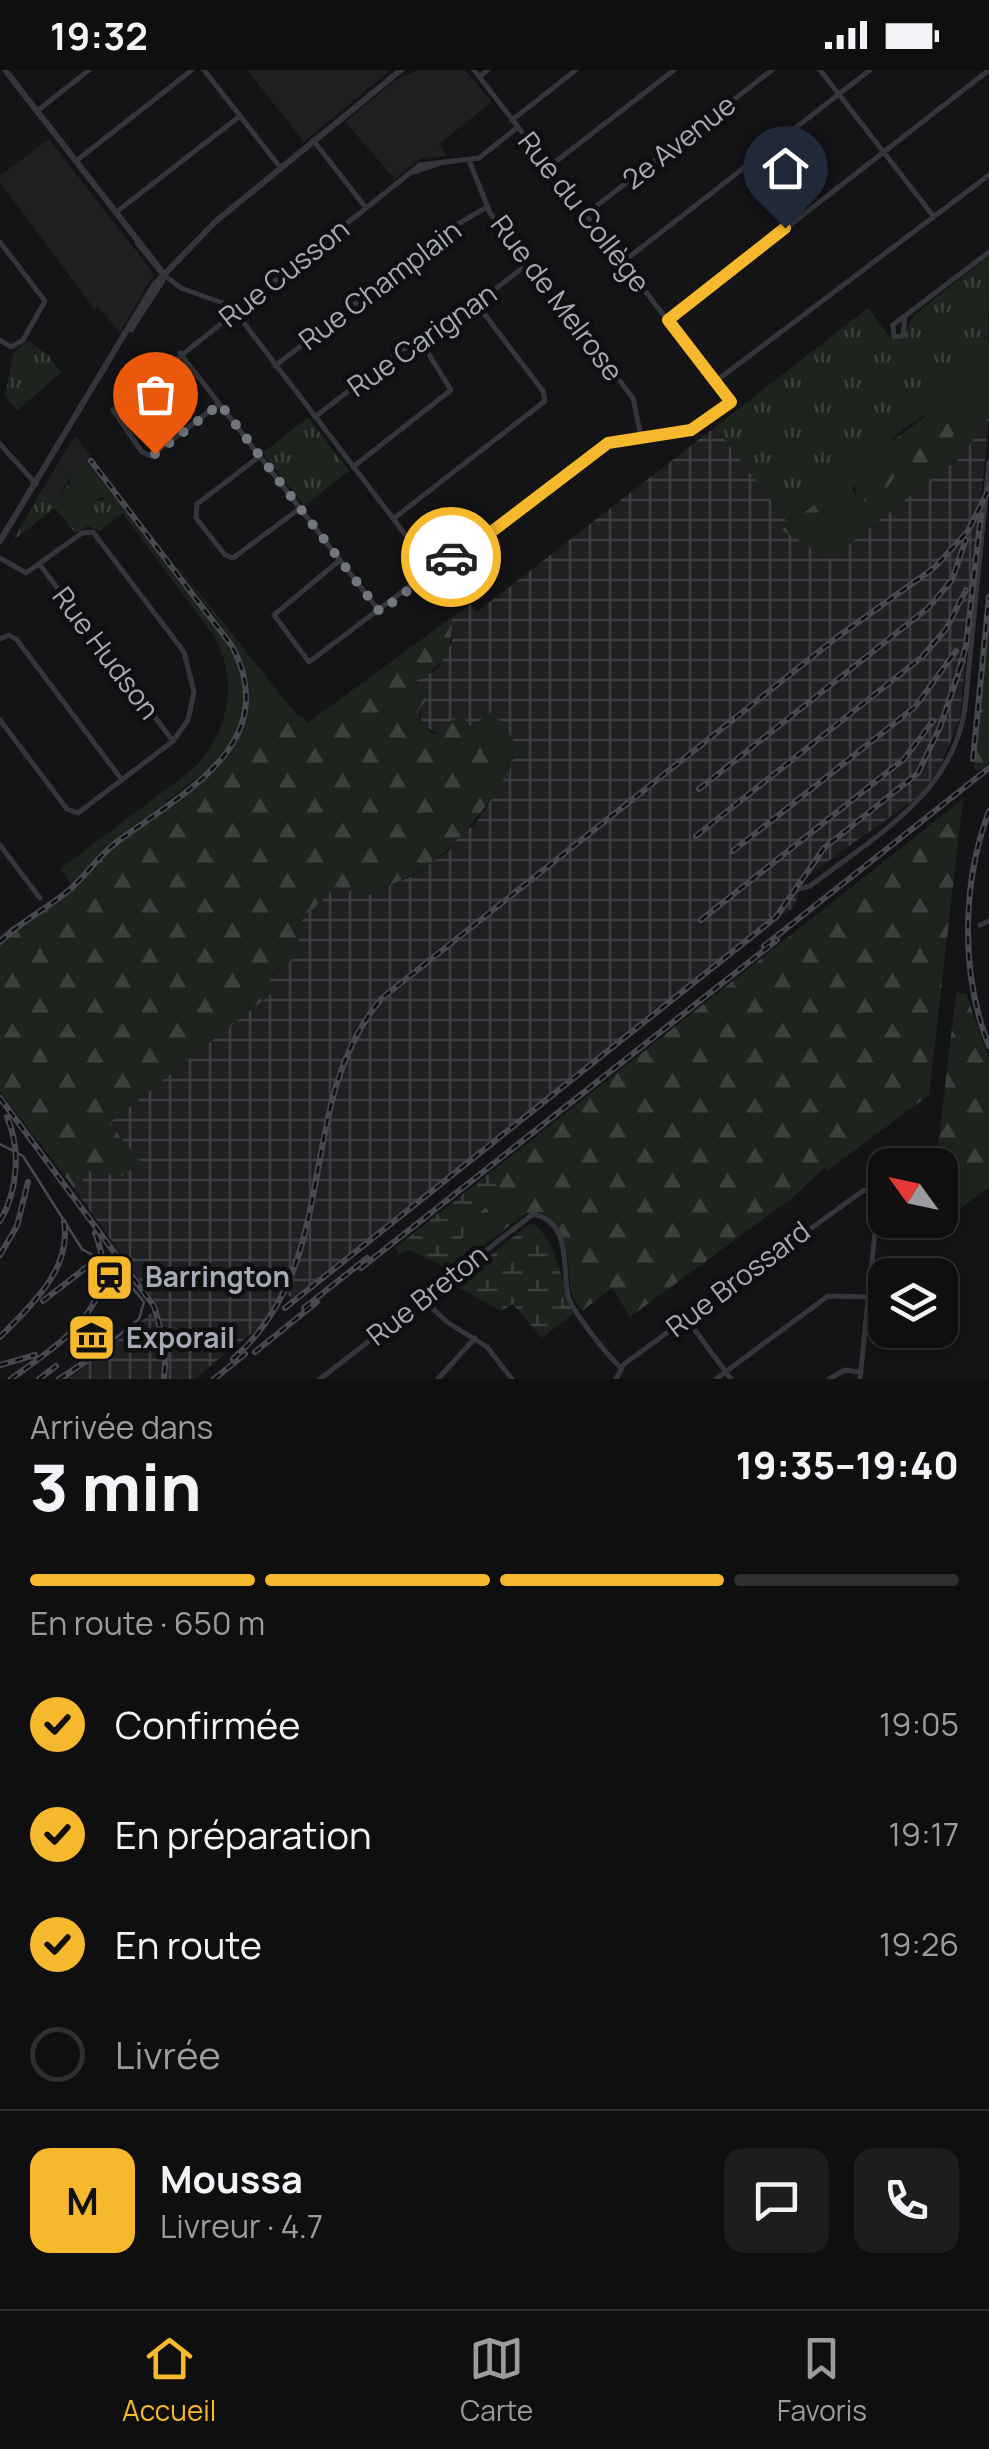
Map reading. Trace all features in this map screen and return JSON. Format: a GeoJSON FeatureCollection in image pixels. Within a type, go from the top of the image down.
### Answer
{"type":"FeatureCollection","features":[{"type":"Feature","properties":{"kind":"street"},"geometry":{"type":"LineString","coordinates":[[5,70],[164,275],[234,314],[456,601]]}},
{"type":"Feature","properties":{"kind":"street"},"geometry":{"type":"LineString","coordinates":[[37,111],[88,70]]}},
{"type":"Feature","properties":{"kind":"street"},"geometry":{"type":"LineString","coordinates":[[76,161],[192,70]]}},
{"type":"Feature","properties":{"kind":"street"},"geometry":{"type":"LineString","coordinates":[[204,70],[280,167]]}},
{"type":"Feature","properties":{"kind":"street"},"geometry":{"type":"LineString","coordinates":[[0,541],[130,330],[154,284],[202,234],[400,70]]}},
{"type":"Feature","properties":{"kind":"street","name":"Rue du Collège"},"geometry":{"type":"LineString","coordinates":[[474,70],[731,402],[691,430],[641,436]]}},
{"type":"Feature","properties":{"kind":"street"},"geometry":{"type":"LineString","coordinates":[[479,76],[488,70]]}},
{"type":"Feature","properties":{"kind":"street"},"geometry":{"type":"LineString","coordinates":[[512,120],[576,70]]}},
{"type":"Feature","properties":{"kind":"street"},"geometry":{"type":"LineString","coordinates":[[549,167],[674,70]]}},
{"type":"Feature","properties":{"kind":"street","name":"2e Avenue"},"geometry":{"type":"LineString","coordinates":[[586,214],[772,70]]}},
{"type":"Feature","properties":{"kind":"street"},"geometry":{"type":"LineString","coordinates":[[820,70],[934,217]]}},
{"type":"Feature","properties":{"kind":"street"},"geometry":{"type":"LineString","coordinates":[[623,262],[870,70]]}},
{"type":"Feature","properties":{"kind":"street"},"geometry":{"type":"LineString","coordinates":[[668,320],[989,70]]}},
{"type":"Feature","properties":{"kind":"street"},"geometry":{"type":"LineString","coordinates":[[115,213],[240,116]]}},
{"type":"Feature","properties":{"kind":"street","name":"Rue Cusson"},"geometry":{"type":"LineString","coordinates":[[220,404],[151,456],[124,430],[113,407],[424,164],[481,156],[518,128]]}},
{"type":"Feature","properties":{"kind":"street"},"geometry":{"type":"LineString","coordinates":[[313,140],[366,208]]}},
{"type":"Feature","properties":{"kind":"street","name":"Rue de Melrose"},"geometry":{"type":"LineString","coordinates":[[469,160],[488,207],[632,395],[641,436]]}},
{"type":"Feature","properties":{"kind":"street"},"geometry":{"type":"LineString","coordinates":[[716,382],[989,175]]}},
{"type":"Feature","properties":{"kind":"street","name":"Rue Champlain"},"geometry":{"type":"LineString","coordinates":[[275,366],[458,224],[488,207]]}},
{"type":"Feature","properties":{"kind":"street"},"geometry":{"type":"LineString","coordinates":[[0,242],[45,301],[20,343],[12,347],[0,340]]}},
{"type":"Feature","properties":{"kind":"street"},"geometry":{"type":"LineString","coordinates":[[905,317],[989,252]]}},
{"type":"Feature","properties":{"kind":"street","name":"Rue Carignan"},"geometry":{"type":"LineString","coordinates":[[315,417],[401,350],[422,343],[528,263]]}},
{"type":"Feature","properties":{"kind":"street"},"geometry":{"type":"LineString","coordinates":[[393,519],[546,399],[476,304]]}},
{"type":"Feature","properties":{"kind":"street"},"geometry":{"type":"LineString","coordinates":[[353,467],[451,390],[422,343]]}},
{"type":"Feature","properties":{"kind":"street"},"geometry":{"type":"LineString","coordinates":[[180,353],[380,612]]}},
{"type":"Feature","properties":{"kind":"street"},"geometry":{"type":"LineString","coordinates":[[340,560],[280,606],[274,615],[311,662],[432,570],[490,533],[601,446],[641,436]]}},
{"type":"Feature","properties":{"kind":"street"},"geometry":{"type":"LineString","coordinates":[[0,444],[36,484]]}},
{"type":"Feature","properties":{"kind":"street"},"geometry":{"type":"LineString","coordinates":[[260,456],[198,504],[196,518],[225,555],[233,558],[300,508]]}},
{"type":"Feature","properties":{"kind":"street"},"geometry":{"type":"LineString","coordinates":[[795,890],[810,886],[926,796],[958,739],[965,708],[989,462]]}},
{"type":"Feature","properties":{"kind":"street"},"geometry":{"type":"LineString","coordinates":[[0,558],[22,574],[86,530],[99,537],[190,664],[193,706],[174,741],[80,812],[72,813],[0,720]]}},
{"type":"Feature","properties":{"kind":"street","name":"Rue Hudson"},"geometry":{"type":"LineString","coordinates":[[40,565],[174,741]]}},
{"type":"Feature","properties":{"kind":"street"},"geometry":{"type":"LineString","coordinates":[[0,639],[9,635],[17,640],[122,780]]}},
{"type":"Feature","properties":{"kind":"street"},"geometry":{"type":"LineString","coordinates":[[0,845],[40,898]]}},
{"type":"Feature","properties":{"kind":"street"},"geometry":{"type":"LineString","coordinates":[[980,926],[989,921]]}},
{"type":"Feature","properties":{"kind":"street","name":"Rue Brossard"},"geometry":{"type":"LineString","coordinates":[[620,1367],[853,1194],[869,1190],[878,1203],[872,1258]]}},
{"type":"Feature","properties":{"kind":"street","name":"Rue Breton"},"geometry":{"type":"LineString","coordinates":[[320,1379],[329,1376],[536,1214],[564,1245],[570,1302],[620,1367]]}},
{"type":"Feature","properties":{"kind":"street"},"geometry":{"type":"LineString","coordinates":[[716,1379],[828,1296],[868,1297],[860,1375],[845,1370],[829,1379]]}},
{"type":"Feature","properties":{"kind":"street"},"geometry":{"type":"LineString","coordinates":[[423,1299],[447,1322],[475,1338],[512,1379]]}},
{"type":"Feature","properties":{"kind":"street"},"geometry":{"type":"LineString","coordinates":[[686,1318],[731,1379]]}},
{"type":"Feature","properties":{"kind":"street"},"geometry":{"type":"LineString","coordinates":[[438,1379],[475,1338]]}},
{"type":"Feature","properties":{"kind":"street"},"geometry":{"type":"LineString","coordinates":[[616,1379],[620,1367]]}},
{"type":"Feature","properties":{"kind":"shaded area"},"geometry":{"type":"Polygon","coordinates":[[[247,70],[388,70],[389,71],[304,142],[247,70]]]}},
{"type":"Feature","properties":{"kind":"shaded area"},"geometry":{"type":"Polygon","coordinates":[[[417,70],[465,70],[492,102],[439,144],[447,156],[421,158],[395,179],[345,122],[394,81],[417,70]]]}},
{"type":"Feature","properties":{"kind":"shaded area"},"geometry":{"type":"Polygon","coordinates":[[[49,139],[154,274],[120,333],[98,307],[94,309],[0,182],[0,176],[49,139]]]}},
{"type":"Feature","properties":{"kind":"shaded area"},"geometry":{"type":"Polygon","coordinates":[[[989,416],[960,718],[940,767],[918,797],[803,879],[794,907],[299,1299],[282,1294],[262,1325],[194,1379],[69,1379],[159,1307],[73,1187],[79,1187],[87,1170],[122,1176],[109,1123],[275,990],[269,979],[297,954],[302,920],[335,887],[369,895],[414,875],[450,850],[458,834],[474,826],[510,770],[511,761],[522,753],[493,711],[471,727],[463,717],[440,734],[422,726],[416,681],[438,669],[452,642],[452,617],[470,604],[477,612],[715,427],[786,520],[782,531],[955,463],[989,416]]]}},
{"type":"Feature","properties":{"kind":"shaded area"},"geometry":{"type":"Polygon","coordinates":[[[75,436],[91,456],[85,465],[77,465],[56,503],[40,493],[75,436]]]}},
{"type":"Feature","properties":{"kind":"green space"},"geometry":{"type":"Polygon","coordinates":[[[989,256],[988,347],[856,449],[863,460],[786,520],[715,427],[868,308],[889,336],[902,340],[914,315],[989,256]]]}},
{"type":"Feature","properties":{"kind":"green space"},"geometry":{"type":"Polygon","coordinates":[[[989,338],[989,416],[964,453],[831,559],[811,548],[819,525],[833,520],[815,504],[782,530],[786,520],[835,482],[855,450],[988,347],[989,338]],[[934,410],[904,428],[887,445],[871,474],[852,488],[856,497],[876,505],[899,470],[936,460],[956,430],[934,410]]]}},
{"type":"Feature","properties":{"kind":"green space"},"geometry":{"type":"Polygon","coordinates":[[[27,340],[48,355],[61,372],[17,411],[5,396],[13,354],[27,340]]]}},
{"type":"Feature","properties":{"kind":"green space"},"geometry":{"type":"Polygon","coordinates":[[[934,410],[957,430],[936,460],[899,470],[876,505],[856,497],[855,478],[871,474],[887,445],[934,410]]]}},
{"type":"Feature","properties":{"kind":"green space"},"geometry":{"type":"Polygon","coordinates":[[[308,417],[349,471],[304,506],[263,453],[308,417]]]}},
{"type":"Feature","properties":{"kind":"green space"},"geometry":{"type":"Polygon","coordinates":[[[87,462],[227,643],[243,678],[244,706],[233,741],[215,764],[109,845],[71,884],[60,869],[192,770],[205,755],[222,723],[228,688],[221,652],[213,635],[115,503],[103,497],[84,505],[70,497],[70,476],[78,464],[87,462]]]}},
{"type":"Feature","properties":{"kind":"green space"},"geometry":{"type":"Polygon","coordinates":[[[69,483],[76,502],[110,499],[123,513],[99,531],[88,526],[75,533],[55,508],[16,538],[5,555],[40,493],[56,503],[69,483]]]}},
{"type":"Feature","properties":{"kind":"green space"},"geometry":{"type":"Polygon","coordinates":[[[830,502],[841,517],[819,525],[811,548],[782,530],[815,504],[830,502]]]}},
{"type":"Feature","properties":{"kind":"green space"},"geometry":{"type":"Polygon","coordinates":[[[170,556],[297,715],[179,801],[216,765],[239,734],[249,706],[248,680],[237,653],[170,556]]]}},
{"type":"Feature","properties":{"kind":"green space"},"geometry":{"type":"Polygon","coordinates":[[[452,617],[445,656],[416,681],[417,689],[429,696],[418,711],[422,726],[434,735],[450,721],[463,717],[486,746],[498,747],[511,761],[510,770],[461,836],[414,874],[369,894],[335,887],[302,920],[297,954],[269,978],[276,990],[109,1123],[141,1162],[122,1176],[88,1171],[79,1187],[73,1187],[0,1091],[0,935],[17,923],[21,927],[74,888],[114,846],[297,715],[309,722],[452,617]]]}},
{"type":"Feature","properties":{"kind":"green space"},"geometry":{"type":"Polygon","coordinates":[[[989,622],[989,762],[979,771],[974,769],[989,622]]]}},
{"type":"Feature","properties":{"kind":"green space"},"geometry":{"type":"Polygon","coordinates":[[[493,711],[522,753],[511,761],[498,747],[486,747],[471,727],[493,711]]]}},
{"type":"Feature","properties":{"kind":"green space"},"geometry":{"type":"Polygon","coordinates":[[[963,799],[929,1095],[827,1171],[824,1168],[792,1198],[630,1317],[612,1288],[582,1311],[574,1300],[563,1238],[541,1212],[526,1213],[470,1256],[462,1243],[464,1227],[500,1194],[491,1172],[963,799]]]}},
{"type":"Feature","properties":{"kind":"green space"},"geometry":{"type":"Polygon","coordinates":[[[956,993],[966,993],[989,1060],[989,1187],[958,1210],[958,1148],[938,1148],[956,993]]]}},
{"type":"Feature","properties":{"kind":"green space"},"geometry":{"type":"Polygon","coordinates":[[[491,1172],[500,1194],[464,1227],[462,1243],[467,1252],[447,1268],[410,1250],[399,1254],[395,1248],[491,1172]]]}},
{"type":"Feature","properties":{"kind":"green space"},"geometry":{"type":"Polygon","coordinates":[[[529,1224],[536,1225],[550,1242],[574,1313],[542,1338],[513,1304],[501,1311],[454,1285],[529,1224]]]}},
{"type":"Feature","properties":{"kind":"tram line"},"geometry":{"type":"LineString","coordinates":[[0,1144],[23,1156],[82,1249],[118,1270],[144,1302],[139,1319],[65,1379]]}},
{"type":"Feature","properties":{"kind":"railway"},"geometry":{"type":"LineString","coordinates":[[0,942],[68,891],[117,842],[196,784],[236,738],[245,711],[245,681],[232,646],[91,461]]}},
{"type":"Feature","properties":{"kind":"railway"},"geometry":{"type":"LineString","coordinates":[[233,1359],[268,1319],[291,1276],[306,1229],[336,1086],[354,1040],[382,998],[836,638],[934,568],[968,531],[989,489]]}},
{"type":"Feature","properties":{"kind":"railway"},"geometry":{"type":"LineString","coordinates":[[958,673],[966,646],[981,515]]}},
{"type":"Feature","properties":{"kind":"railway"},"geometry":{"type":"LineString","coordinates":[[699,789],[928,608],[952,580],[966,539]]}},
{"type":"Feature","properties":{"kind":"railway"},"geometry":{"type":"LineString","coordinates":[[696,836],[922,657],[946,629],[966,590]]}},
{"type":"Feature","properties":{"kind":"railway"},"geometry":{"type":"LineString","coordinates":[[973,759],[989,597]]}},
{"type":"Feature","properties":{"kind":"railway"},"geometry":{"type":"LineString","coordinates":[[733,851],[915,707],[956,651]]}},
{"type":"Feature","properties":{"kind":"railway"},"geometry":{"type":"LineString","coordinates":[[285,1308],[776,917],[824,848],[918,773],[940,727],[963,660]]}},
{"type":"Feature","properties":{"kind":"railway"},"geometry":{"type":"LineString","coordinates":[[701,920],[904,759],[933,721]]}},
{"type":"Feature","properties":{"kind":"railway"},"geometry":{"type":"LineString","coordinates":[[764,946],[989,768]]}},
{"type":"Feature","properties":{"kind":"railway"},"geometry":{"type":"LineString","coordinates":[[989,811],[974,868],[968,929],[973,989],[989,1046]]}},
{"type":"Feature","properties":{"kind":"railway"},"geometry":{"type":"LineString","coordinates":[[361,1268],[777,940]]}},
{"type":"Feature","properties":{"kind":"railway"},"geometry":{"type":"LineString","coordinates":[[0,1098],[154,1306],[166,1349],[164,1379]]}},
{"type":"Feature","properties":{"kind":"railway"},"geometry":{"type":"LineString","coordinates":[[0,1221],[11,1197],[16,1170],[7,1117]]}},
{"type":"Feature","properties":{"kind":"railway"},"geometry":{"type":"LineString","coordinates":[[0,1255],[17,1226],[28,1182]]}},
{"type":"Feature","properties":{"kind":"railway"},"geometry":{"type":"LineString","coordinates":[[0,1337],[36,1300],[55,1271],[62,1256],[64,1222]]}},
{"type":"Feature","properties":{"kind":"railway"},"geometry":{"type":"LineString","coordinates":[[11,1379],[67,1336],[95,1301],[102,1281],[102,1258],[95,1233]]}},
{"type":"Feature","properties":{"kind":"railway"},"geometry":{"type":"LineString","coordinates":[[304,1308],[367,1258]]}},
{"type":"Feature","properties":{"kind":"railway"},"geometry":{"type":"LineString","coordinates":[[43,1301],[88,1266]]}},
{"type":"Feature","properties":{"kind":"railway"},"geometry":{"type":"LineString","coordinates":[[255,1352],[317,1302]]}},
{"type":"Feature","properties":{"kind":"railway"},"geometry":{"type":"LineString","coordinates":[[214,1379],[245,1354]]}},
{"type":"Feature","properties":{"kind":"railway"},"geometry":{"type":"LineString","coordinates":[[0,1365],[35,1355]]}},
{"type":"Feature","properties":{"kind":"railway"},"geometry":{"type":"LineString","coordinates":[[59,1379],[88,1360]]}},
{"type":"Feature","properties":{"kind":"railway"},"geometry":{"type":"LineString","coordinates":[[39,1379],[56,1366]]}},
{"type":"Feature","properties":{"kind":"way so far"},"geometry":{"type":"LineString","coordinates":[[155,454],[220,404],[380,612],[451,557]]}},
{"type":"Feature","properties":{"kind":"place","name":"Barrington"},"geometry":{"type":"Point","coordinates":[110,1277]}},
{"type":"Feature","properties":{"kind":"place","name":"Exporail"},"geometry":{"type":"Point","coordinates":[91,1338]}},
{"type":"Feature","properties":{"kind":"route"},"geometry":{"type":"LineString","coordinates":[[451,557],[490,533],[608,443],[691,430],[731,402],[668,320],[785,228]]}}]}
